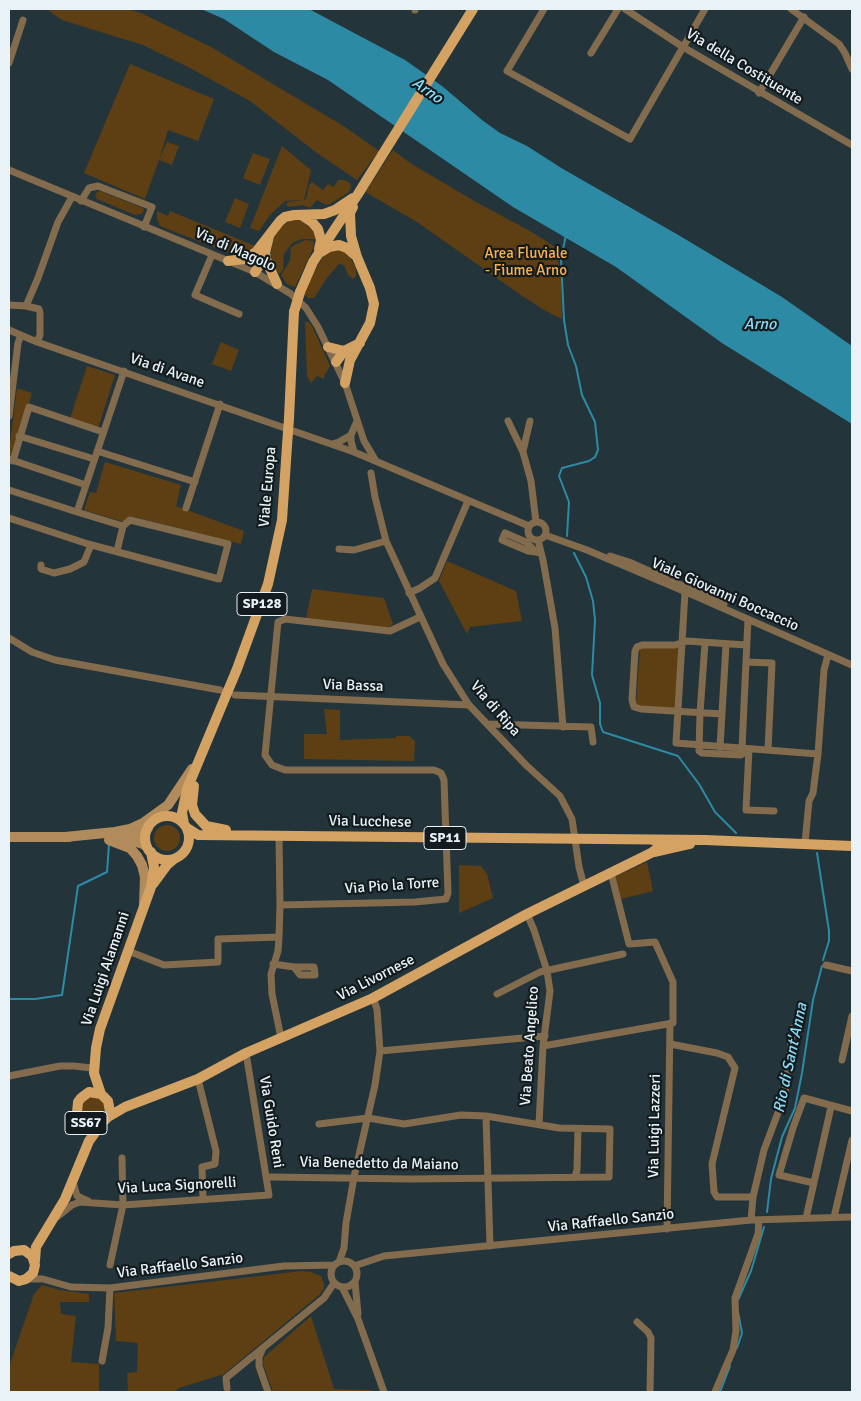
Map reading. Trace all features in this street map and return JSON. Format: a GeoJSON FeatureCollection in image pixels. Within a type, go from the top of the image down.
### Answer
{"type":"FeatureCollection","features":[{"type":"Feature","properties":{"kind":"main road","name":"SP128"},"geometry":{"type":"LineString","coordinates":[[359,191],[473,9]]}},
{"type":"Feature","properties":{"kind":"main road"},"geometry":{"type":"LineString","coordinates":[[255,272],[261,263],[260,252],[268,236],[282,218],[294,215],[320,215],[335,210],[359,191]]}},
{"type":"Feature","properties":{"kind":"main road"},"geometry":{"type":"LineString","coordinates":[[336,362],[347,355],[360,342],[370,323],[374,304],[370,288],[357,257],[350,229],[350,213],[359,191]]}},
{"type":"Feature","properties":{"kind":"main road","name":"Viale Europa"},"geometry":{"type":"LineString","coordinates":[[165,816],[176,806],[187,789],[256,620],[268,584],[279,536],[282,513],[294,312],[308,272],[359,191]]}},
{"type":"Feature","properties":{"kind":"main road"},"geometry":{"type":"LineString","coordinates":[[303,216],[315,224],[320,234],[321,240],[318,254]]}},
{"type":"Feature","properties":{"kind":"main road"},"geometry":{"type":"LineString","coordinates":[[318,254],[329,247],[339,245],[347,248],[357,257]]}},
{"type":"Feature","properties":{"kind":"main road"},"geometry":{"type":"LineString","coordinates":[[228,261],[244,259],[260,252]]}},
{"type":"Feature","properties":{"kind":"main road"},"geometry":{"type":"LineString","coordinates":[[260,252],[278,284]]}},
{"type":"Feature","properties":{"kind":"main road"},"geometry":{"type":"LineString","coordinates":[[328,346],[347,355]]}},
{"type":"Feature","properties":{"kind":"main road"},"geometry":{"type":"LineString","coordinates":[[345,383],[347,355]]}},
{"type":"Feature","properties":{"kind":"main road","name":"SP128"},"geometry":{"type":"LineString","coordinates":[[202,754],[193,790],[192,805],[195,814],[201,822],[216,830],[258,832],[279,836]]}},
{"type":"Feature","properties":{"kind":"main road","name":"SP128"},"geometry":{"type":"LineString","coordinates":[[65,837],[130,829],[156,815],[168,805],[202,754]]}},
{"type":"Feature","properties":{"kind":"main road","name":"Viale Europa"},"geometry":{"type":"LineString","coordinates":[[185,826],[182,813],[187,789]]}},
{"type":"Feature","properties":{"kind":"main road"},"geometry":{"type":"LineString","coordinates":[[121,838],[139,834],[155,820],[165,816]]}},
{"type":"Feature","properties":{"kind":"main road","name":"Via Lucchese"},"geometry":{"type":"LineString","coordinates":[[165,816],[175,818],[198,835],[705,840]]}},
{"type":"Feature","properties":{"kind":"main road"},"geometry":{"type":"LineString","coordinates":[[9,837],[121,838],[135,841],[149,850],[154,856],[164,860],[175,859],[185,852],[188,846],[189,834],[185,826]]}},
{"type":"Feature","properties":{"kind":"main road"},"geometry":{"type":"LineString","coordinates":[[148,828],[146,834],[149,850]]}},
{"type":"Feature","properties":{"kind":"main road"},"geometry":{"type":"LineString","coordinates":[[88,837],[118,843],[130,848],[137,856],[142,865],[144,877],[144,908]]}},
{"type":"Feature","properties":{"kind":"main road"},"geometry":{"type":"LineString","coordinates":[[652,840],[662,845],[652,853]]}},
{"type":"Feature","properties":{"kind":"main road"},"geometry":{"type":"LineString","coordinates":[[705,840],[852,846]]}},
{"type":"Feature","properties":{"kind":"main road","name":"Via Livornese"},"geometry":{"type":"LineString","coordinates":[[25,1280],[33,1273],[35,1251],[65,1199],[92,1135],[105,1120],[125,1107],[198,1079],[246,1053],[373,998],[527,914],[652,853],[705,840]]}},
{"type":"Feature","properties":{"kind":"main road","name":"Via Luigi Alamanni"},"geometry":{"type":"LineString","coordinates":[[85,1094],[90,1083],[100,1029],[151,887],[154,867],[149,850]]}},
{"type":"Feature","properties":{"kind":"main road","name":"Via Luigi Alamanni"},"geometry":{"type":"LineString","coordinates":[[151,887],[167,864],[175,859]]}},
{"type":"Feature","properties":{"kind":"main road","name":"Via Luigi Alamanni"},"geometry":{"type":"LineString","coordinates":[[93,1065],[101,1094]]}},
{"type":"Feature","properties":{"kind":"main road","name":"SS67"},"geometry":{"type":"LineString","coordinates":[[80,1118],[87,1124],[97,1124],[105,1120],[110,1112],[108,1101],[101,1094],[93,1092],[85,1094]]}},
{"type":"Feature","properties":{"kind":"main road","name":"Via Livornese"},"geometry":{"type":"LineString","coordinates":[[82,1155],[84,1135],[77,1108],[78,1102],[85,1094]]}},
{"type":"Feature","properties":{"kind":"main road","name":"Via Livornese"},"geometry":{"type":"LineString","coordinates":[[14,1252],[29,1247],[42,1237]]}},
{"type":"Feature","properties":{"kind":"main road","name":"Via Livornese"},"geometry":{"type":"LineString","coordinates":[[14,1252],[29,1252],[35,1263]]}},
{"type":"Feature","properties":{"kind":"main road"},"geometry":{"type":"LineString","coordinates":[[9,1276],[14,1280],[25,1280]]}},
{"type":"Feature","properties":{"kind":"main road"},"geometry":{"type":"LineString","coordinates":[[9,1286],[25,1280]]}},
{"type":"Feature","properties":{"kind":"street"},"geometry":{"type":"LineString","coordinates":[[544,9],[506,71],[630,139],[705,9]]}},
{"type":"Feature","properties":{"kind":"street"},"geometry":{"type":"LineString","coordinates":[[591,53],[618,9]]}},
{"type":"Feature","properties":{"kind":"street","name":"Via della Costituente"},"geometry":{"type":"LineString","coordinates":[[624,9],[682,47],[759,93],[852,145]]}},
{"type":"Feature","properties":{"kind":"street"},"geometry":{"type":"LineString","coordinates":[[791,9],[839,44],[852,69]]}},
{"type":"Feature","properties":{"kind":"street"},"geometry":{"type":"LineString","coordinates":[[759,93],[804,18]]}},
{"type":"Feature","properties":{"kind":"street"},"geometry":{"type":"LineString","coordinates":[[9,63],[23,20]]}},
{"type":"Feature","properties":{"kind":"street","name":"Via di Magolo"},"geometry":{"type":"LineString","coordinates":[[9,170],[255,272],[278,284],[306,308],[318,327],[345,383],[364,441],[376,462]]}},
{"type":"Feature","properties":{"kind":"street"},"geometry":{"type":"LineString","coordinates":[[81,201],[90,188],[98,186],[152,207],[144,227]]}},
{"type":"Feature","properties":{"kind":"street"},"geometry":{"type":"LineString","coordinates":[[26,306],[58,222],[72,197]]}},
{"type":"Feature","properties":{"kind":"street"},"geometry":{"type":"LineString","coordinates":[[212,255],[195,295],[239,314]]}},
{"type":"Feature","properties":{"kind":"street"},"geometry":{"type":"LineString","coordinates":[[9,305],[39,309],[40,334],[37,342]]}},
{"type":"Feature","properties":{"kind":"street","name":"Via di Avane"},"geometry":{"type":"LineString","coordinates":[[9,330],[37,342],[332,444]]}},
{"type":"Feature","properties":{"kind":"street"},"geometry":{"type":"LineString","coordinates":[[9,416],[20,335]]}},
{"type":"Feature","properties":{"kind":"street"},"geometry":{"type":"LineString","coordinates":[[77,512],[124,372]]}},
{"type":"Feature","properties":{"kind":"street"},"geometry":{"type":"LineString","coordinates":[[186,508],[220,404]]}},
{"type":"Feature","properties":{"kind":"street"},"geometry":{"type":"LineString","coordinates":[[86,485],[11,460],[29,407],[103,432]]}},
{"type":"Feature","properties":{"kind":"street"},"geometry":{"type":"LineString","coordinates":[[354,452],[351,442],[357,418]]}},
{"type":"Feature","properties":{"kind":"street"},"geometry":{"type":"LineString","coordinates":[[508,421],[523,452],[532,488],[533,524],[527,532],[530,537],[538,540]]}},
{"type":"Feature","properties":{"kind":"street"},"geometry":{"type":"LineString","coordinates":[[523,452],[530,421]]}},
{"type":"Feature","properties":{"kind":"street"},"geometry":{"type":"LineString","coordinates":[[332,444],[352,435]]}},
{"type":"Feature","properties":{"kind":"street"},"geometry":{"type":"LineString","coordinates":[[20,436],[94,459]]}},
{"type":"Feature","properties":{"kind":"street"},"geometry":{"type":"LineString","coordinates":[[354,452],[364,441]]}},
{"type":"Feature","properties":{"kind":"street"},"geometry":{"type":"LineString","coordinates":[[332,444],[468,501],[533,524],[541,523],[545,527],[545,535],[538,540]]}},
{"type":"Feature","properties":{"kind":"street"},"geometry":{"type":"LineString","coordinates":[[97,451],[195,482]]}},
{"type":"Feature","properties":{"kind":"street","name":"Via di Ripa"},"geometry":{"type":"LineString","coordinates":[[371,473],[386,541],[443,664],[469,705],[526,765],[560,796],[572,819],[579,867],[584,886]]}},
{"type":"Feature","properties":{"kind":"street"},"geometry":{"type":"LineString","coordinates":[[9,490],[124,526]]}},
{"type":"Feature","properties":{"kind":"street"},"geometry":{"type":"LineString","coordinates":[[409,593],[435,578],[468,501]]}},
{"type":"Feature","properties":{"kind":"street"},"geometry":{"type":"LineString","coordinates":[[9,518],[91,545],[219,579],[228,544],[130,520],[124,526],[117,551]]}},
{"type":"Feature","properties":{"kind":"street","name":"Viale Giovanni Boccaccio"},"geometry":{"type":"LineString","coordinates":[[545,535],[587,550],[852,665]]}},
{"type":"Feature","properties":{"kind":"street"},"geometry":{"type":"LineString","coordinates":[[538,540],[538,552],[555,628],[564,727]]}},
{"type":"Feature","properties":{"kind":"street"},"geometry":{"type":"LineString","coordinates":[[339,549],[354,550],[386,541]]}},
{"type":"Feature","properties":{"kind":"street"},"geometry":{"type":"LineString","coordinates":[[41,565],[40,569],[54,573],[70,570],[84,562],[91,545]]}},
{"type":"Feature","properties":{"kind":"street","name":"Viale Giovanni Boccaccio"},"geometry":{"type":"LineString","coordinates":[[587,550],[629,562],[852,660]]}},
{"type":"Feature","properties":{"kind":"street"},"geometry":{"type":"LineString","coordinates":[[685,592],[676,744],[818,754]]}},
{"type":"Feature","properties":{"kind":"street"},"geometry":{"type":"LineString","coordinates":[[270,697],[278,622],[285,619],[390,631],[420,617]]}},
{"type":"Feature","properties":{"kind":"street"},"geometry":{"type":"LineString","coordinates":[[748,620],[746,645],[746,810],[774,811]]}},
{"type":"Feature","properties":{"kind":"street"},"geometry":{"type":"LineString","coordinates":[[9,638],[32,652],[55,660],[220,690]]}},
{"type":"Feature","properties":{"kind":"street"},"geometry":{"type":"LineString","coordinates":[[722,714],[637,709],[634,707],[632,700],[635,650],[637,646],[642,644],[675,646],[696,641],[746,645]]}},
{"type":"Feature","properties":{"kind":"street"},"geometry":{"type":"LineString","coordinates":[[705,643],[700,713],[700,751],[702,753],[741,755],[745,748]]}},
{"type":"Feature","properties":{"kind":"street"},"geometry":{"type":"LineString","coordinates":[[720,746],[726,644]]}},
{"type":"Feature","properties":{"kind":"street"},"geometry":{"type":"LineString","coordinates":[[805,843],[808,801],[813,793],[818,754],[824,670],[828,655]]}},
{"type":"Feature","properties":{"kind":"street"},"geometry":{"type":"LineString","coordinates":[[746,662],[772,663],[768,750]]}},
{"type":"Feature","properties":{"kind":"street","name":"Via Bassa"},"geometry":{"type":"LineString","coordinates":[[235,695],[469,705]]}},
{"type":"Feature","properties":{"kind":"street","name":"Via Pio la Torre"},"geometry":{"type":"LineString","coordinates":[[270,697],[265,755],[272,765],[279,769],[434,770],[441,773],[444,780],[448,892],[446,899],[415,902],[280,904]]}},
{"type":"Feature","properties":{"kind":"street"},"geometry":{"type":"LineString","coordinates":[[488,724],[591,727],[593,742]]}},
{"type":"Feature","properties":{"kind":"street"},"geometry":{"type":"LineString","coordinates":[[279,836],[279,937],[278,951],[271,974],[272,994],[282,1038]]}},
{"type":"Feature","properties":{"kind":"street","name":"Via Luigi Lazzeri"},"geometry":{"type":"LineString","coordinates":[[611,873],[629,944],[655,942],[673,982],[667,1229]]}},
{"type":"Feature","properties":{"kind":"street","name":"Via Beato Angelico"},"geometry":{"type":"LineString","coordinates":[[527,914],[547,971],[550,991],[543,1046],[539,1124]]}},
{"type":"Feature","properties":{"kind":"street"},"geometry":{"type":"LineString","coordinates":[[128,952],[164,964],[218,962],[218,938],[279,937]]}},
{"type":"Feature","properties":{"kind":"street"},"geometry":{"type":"LineString","coordinates":[[497,994],[540,972],[623,954]]}},
{"type":"Feature","properties":{"kind":"street"},"geometry":{"type":"LineString","coordinates":[[273,964],[294,967]]}},
{"type":"Feature","properties":{"kind":"street"},"geometry":{"type":"LineString","coordinates":[[826,965],[852,969]]}},
{"type":"Feature","properties":{"kind":"street"},"geometry":{"type":"LineString","coordinates":[[227,1388],[226,1378],[324,1298],[344,1248],[346,1223],[354,1177],[375,1085],[380,1051],[377,1009],[373,998]]}},
{"type":"Feature","properties":{"kind":"street"},"geometry":{"type":"LineString","coordinates":[[842,1060],[852,1016]]}},
{"type":"Feature","properties":{"kind":"street"},"geometry":{"type":"LineString","coordinates":[[543,1046],[672,1023]]}},
{"type":"Feature","properties":{"kind":"street"},"geometry":{"type":"LineString","coordinates":[[751,1220],[753,1197],[764,1150],[784,1094],[793,1028]]}},
{"type":"Feature","properties":{"kind":"street"},"geometry":{"type":"LineString","coordinates":[[380,1051],[545,1036]]}},
{"type":"Feature","properties":{"kind":"street"},"geometry":{"type":"LineString","coordinates":[[670,1044],[728,1057],[735,1068],[712,1164],[714,1192],[717,1197],[753,1197]]}},
{"type":"Feature","properties":{"kind":"street","name":"Via Guido Reni"},"geometry":{"type":"LineString","coordinates":[[246,1053],[268,1195]]}},
{"type":"Feature","properties":{"kind":"street"},"geometry":{"type":"LineString","coordinates":[[9,1076],[60,1066],[93,1065]]}},
{"type":"Feature","properties":{"kind":"street"},"geometry":{"type":"LineString","coordinates":[[198,1079],[216,1151],[216,1164],[202,1168],[203,1199]]}},
{"type":"Feature","properties":{"kind":"street"},"geometry":{"type":"LineString","coordinates":[[814,1182],[779,1174],[804,1098],[831,1107],[852,1111]]}},
{"type":"Feature","properties":{"kind":"street"},"geometry":{"type":"LineString","coordinates":[[806,1218],[831,1107]]}},
{"type":"Feature","properties":{"kind":"street"},"geometry":{"type":"LineString","coordinates":[[319,1124],[368,1118],[404,1124],[461,1115],[486,1116],[559,1128],[578,1129],[577,1170],[575,1177]]}},
{"type":"Feature","properties":{"kind":"street"},"geometry":{"type":"LineString","coordinates":[[486,1116],[490,1246]]}},
{"type":"Feature","properties":{"kind":"street","name":"Via Benedetto da Maiano"},"geometry":{"type":"LineString","coordinates":[[271,1177],[409,1179],[609,1177],[610,1129],[578,1129]]}},
{"type":"Feature","properties":{"kind":"street"},"geometry":{"type":"LineString","coordinates":[[834,1217],[852,1140]]}},
{"type":"Feature","properties":{"kind":"street"},"geometry":{"type":"LineString","coordinates":[[110,1265],[123,1205],[122,1158]]}},
{"type":"Feature","properties":{"kind":"street"},"geometry":{"type":"LineString","coordinates":[[72,1182],[77,1196],[88,1201]]}},
{"type":"Feature","properties":{"kind":"street","name":"Via Luca Signorelli"},"geometry":{"type":"LineString","coordinates":[[88,1201],[123,1205],[268,1195]]}},
{"type":"Feature","properties":{"kind":"street"},"geometry":{"type":"LineString","coordinates":[[51,1223],[72,1205],[88,1201]]}},
{"type":"Feature","properties":{"kind":"street","name":"Via Raffaello Sanzio"},"geometry":{"type":"LineString","coordinates":[[352,1264],[384,1256],[751,1220],[852,1217]]}},
{"type":"Feature","properties":{"kind":"street"},"geometry":{"type":"LineString","coordinates":[[715,1392],[733,1350],[736,1331],[735,1298],[758,1234],[759,1220]]}},
{"type":"Feature","properties":{"kind":"street"},"geometry":{"type":"LineString","coordinates":[[344,1248],[352,1264],[356,1279],[358,1319]]}},
{"type":"Feature","properties":{"kind":"street"},"geometry":{"type":"LineString","coordinates":[[342,1287],[350,1286],[362,1268],[373,1259]]}},
{"type":"Feature","properties":{"kind":"street","name":"Via Raffaello Sanzio"},"geometry":{"type":"LineString","coordinates":[[35,1263],[40,1272],[56,1283]]}},
{"type":"Feature","properties":{"kind":"street"},"geometry":{"type":"LineString","coordinates":[[337,1264],[352,1264]]}},
{"type":"Feature","properties":{"kind":"street","name":"Via Raffaello Sanzio"},"geometry":{"type":"LineString","coordinates":[[25,1280],[35,1278],[79,1288],[110,1288],[284,1266],[337,1264]]}},
{"type":"Feature","properties":{"kind":"street","name":"Via Raffaello Sanzio"},"geometry":{"type":"LineString","coordinates":[[309,1265],[332,1280]]}},
{"type":"Feature","properties":{"kind":"street"},"geometry":{"type":"LineString","coordinates":[[332,1280],[342,1287],[358,1319],[384,1392]]}},
{"type":"Feature","properties":{"kind":"street"},"geometry":{"type":"LineString","coordinates":[[102,1361],[108,1328],[110,1288]]}},
{"type":"Feature","properties":{"kind":"street"},"geometry":{"type":"LineString","coordinates":[[637,1322],[648,1332],[651,1338],[650,1392]]}},
{"type":"Feature","properties":{"kind":"street"},"geometry":{"type":"LineString","coordinates":[[264,1348],[259,1357],[259,1366],[268,1392]]}},
{"type":"Feature","properties":{"kind":"green space"},"geometry":{"type":"Polygon","coordinates":[[[50,9],[127,9],[141,13],[211,47],[345,127],[379,151],[357,180],[317,153],[250,101],[143,45],[62,20],[49,11],[50,9]]]}},
{"type":"Feature","properties":{"kind":"green space"},"geometry":{"type":"Polygon","coordinates":[[[130,64],[214,99],[198,141],[168,130],[145,199],[84,173],[130,64]]]}},
{"type":"Feature","properties":{"kind":"green space"},"geometry":{"type":"Polygon","coordinates":[[[167,142],[179,146],[172,165],[159,160],[167,142]]]}},
{"type":"Feature","properties":{"kind":"green space"},"geometry":{"type":"Polygon","coordinates":[[[282,146],[311,170],[304,200],[306,199],[309,185],[312,182],[323,190],[328,184],[334,187],[338,180],[344,180],[350,183],[351,188],[348,193],[328,205],[317,200],[310,208],[303,205],[288,207],[286,204],[288,202],[303,200],[285,201],[270,215],[259,231],[250,228],[282,146]]]}},
{"type":"Feature","properties":{"kind":"green space","name":"Area Fluviale - Fiume Arno"},"geometry":{"type":"Polygon","coordinates":[[[393,150],[410,163],[560,250],[558,260],[561,278],[562,319],[521,295],[417,222],[367,193],[366,191],[393,150]]]}},
{"type":"Feature","properties":{"kind":"green space"},"geometry":{"type":"Polygon","coordinates":[[[253,153],[270,159],[260,185],[243,178],[253,153]]]}},
{"type":"Feature","properties":{"kind":"green space"},"geometry":{"type":"Polygon","coordinates":[[[100,191],[143,208],[144,211],[141,214],[135,215],[97,199],[95,196],[100,191]]]}},
{"type":"Feature","properties":{"kind":"green space"},"geometry":{"type":"Polygon","coordinates":[[[235,198],[249,204],[240,228],[225,222],[235,198]]]}},
{"type":"Feature","properties":{"kind":"green space"},"geometry":{"type":"Polygon","coordinates":[[[157,211],[168,216],[170,211],[255,246],[245,253],[234,255],[160,226],[157,219],[157,211]]]}},
{"type":"Feature","properties":{"kind":"green space"},"geometry":{"type":"Polygon","coordinates":[[[294,219],[302,220],[315,231],[316,239],[302,239],[292,243],[284,254],[283,270],[279,274],[273,265],[271,253],[273,238],[280,227],[294,219]]]}},
{"type":"Feature","properties":{"kind":"green space"},"geometry":{"type":"Polygon","coordinates":[[[305,240],[314,241],[313,249],[295,287],[287,284],[281,275],[290,261],[291,247],[305,240]]]}},
{"type":"Feature","properties":{"kind":"green space"},"geometry":{"type":"Polygon","coordinates":[[[332,249],[341,249],[348,254],[356,268],[356,276],[353,279],[348,275],[344,265],[339,264],[314,298],[308,298],[303,293],[324,255],[332,249]]]}},
{"type":"Feature","properties":{"kind":"green space"},"geometry":{"type":"Polygon","coordinates":[[[305,322],[309,322],[313,328],[330,366],[324,379],[317,376],[311,383],[307,376],[305,322]]]}},
{"type":"Feature","properties":{"kind":"green space"},"geometry":{"type":"Polygon","coordinates":[[[221,342],[239,350],[231,371],[212,364],[221,342]]]}},
{"type":"Feature","properties":{"kind":"green space"},"geometry":{"type":"Polygon","coordinates":[[[87,366],[115,375],[98,428],[70,419],[87,366]]]}},
{"type":"Feature","properties":{"kind":"green space"},"geometry":{"type":"Polygon","coordinates":[[[17,388],[32,393],[13,456],[9,455],[9,451],[17,388]]]}},
{"type":"Feature","properties":{"kind":"green space"},"geometry":{"type":"Polygon","coordinates":[[[105,462],[181,485],[176,506],[244,531],[241,544],[130,516],[124,522],[84,510],[90,492],[96,493],[105,462]]]}},
{"type":"Feature","properties":{"kind":"green space"},"geometry":{"type":"Polygon","coordinates":[[[447,561],[516,591],[522,621],[470,627],[467,634],[439,581],[447,561]]]}},
{"type":"Feature","properties":{"kind":"green space"},"geometry":{"type":"Polygon","coordinates":[[[312,589],[384,598],[393,624],[388,628],[306,619],[312,589]]]}},
{"type":"Feature","properties":{"kind":"green space"},"geometry":{"type":"Polygon","coordinates":[[[640,647],[679,648],[675,709],[636,705],[640,647]]]}},
{"type":"Feature","properties":{"kind":"green space"},"geometry":{"type":"Polygon","coordinates":[[[324,709],[340,710],[340,740],[409,736],[415,741],[414,761],[304,759],[304,734],[327,734],[324,709]]]}},
{"type":"Feature","properties":{"kind":"green space"},"geometry":{"type":"Polygon","coordinates":[[[167,825],[176,829],[180,838],[176,847],[167,851],[158,847],[154,838],[158,829],[167,825]]]}},
{"type":"Feature","properties":{"kind":"green space"},"geometry":{"type":"Polygon","coordinates":[[[647,862],[653,891],[621,899],[614,877],[647,862]]]}},
{"type":"Feature","properties":{"kind":"green space"},"geometry":{"type":"Polygon","coordinates":[[[459,865],[481,866],[487,874],[493,898],[459,913],[459,865]]]}},
{"type":"Feature","properties":{"kind":"green space"},"geometry":{"type":"Polygon","coordinates":[[[93,1097],[101,1100],[104,1108],[101,1116],[93,1119],[85,1116],[82,1108],[85,1100],[93,1097]]]}},
{"type":"Feature","properties":{"kind":"green space"},"geometry":{"type":"Polygon","coordinates":[[[302,1271],[321,1276],[324,1289],[319,1295],[224,1374],[179,1388],[174,1392],[128,1392],[127,1373],[137,1372],[138,1343],[116,1341],[114,1293],[302,1271]]]}},
{"type":"Feature","properties":{"kind":"green space"},"geometry":{"type":"Polygon","coordinates":[[[42,1285],[59,1290],[89,1294],[89,1302],[60,1302],[61,1314],[76,1316],[71,1362],[99,1364],[99,1392],[9,1392],[9,1367],[34,1294],[42,1285]]]}},
{"type":"Feature","properties":{"kind":"green space"},"geometry":{"type":"Polygon","coordinates":[[[311,1316],[334,1389],[372,1390],[373,1392],[273,1392],[263,1364],[264,1357],[311,1316]]]}},
{"type":"Feature","properties":{"kind":"water","name":"Arno"},"geometry":{"type":"Polygon","coordinates":[[[201,9],[309,9],[405,60],[442,86],[500,133],[527,146],[782,297],[852,346],[852,424],[722,343],[616,267],[513,207],[328,80],[274,52],[224,19],[201,9]]]}},
{"type":"Feature","properties":{"kind":"waterway","name":"Rio di Sant'Anna"},"geometry":{"type":"LineString","coordinates":[[566,235],[561,259],[564,320],[568,345],[576,366],[582,395],[595,422],[598,450],[595,457],[589,461],[562,468],[559,476],[569,502],[567,536]]}},
{"type":"Feature","properties":{"kind":"waterway","name":"Rio di Sant'Anna"},"geometry":{"type":"LineString","coordinates":[[574,553],[586,577],[593,601],[595,620],[592,675],[600,703],[600,724],[603,732],[678,756],[699,784],[715,812],[736,833]]}},
{"type":"Feature","properties":{"kind":"waterway"},"geometry":{"type":"LineString","coordinates":[[9,999],[35,999],[62,995],[78,886],[107,872],[109,844]]}},
{"type":"Feature","properties":{"kind":"waterway","name":"Rio di Sant'Anna"},"geometry":{"type":"LineString","coordinates":[[817,853],[829,931],[829,941],[823,960]]}},
{"type":"Feature","properties":{"kind":"waterway","name":"Rio di Sant'Anna"},"geometry":{"type":"LineString","coordinates":[[767,1212],[771,1179],[782,1137],[795,1108],[813,1000],[822,966]]}},
{"type":"Feature","properties":{"kind":"waterway","name":"Rio di Sant'Anna"},"geometry":{"type":"LineString","coordinates":[[738,1300],[751,1271],[764,1227]]}},
{"type":"Feature","properties":{"kind":"waterway","name":"Rio di Sant'Anna"},"geometry":{"type":"LineString","coordinates":[[737,1348],[742,1333],[738,1312]]}},
{"type":"Feature","properties":{"kind":"waterway","name":"Rio di Sant'Anna"},"geometry":{"type":"LineString","coordinates":[[720,1392],[730,1366]]}}]}
